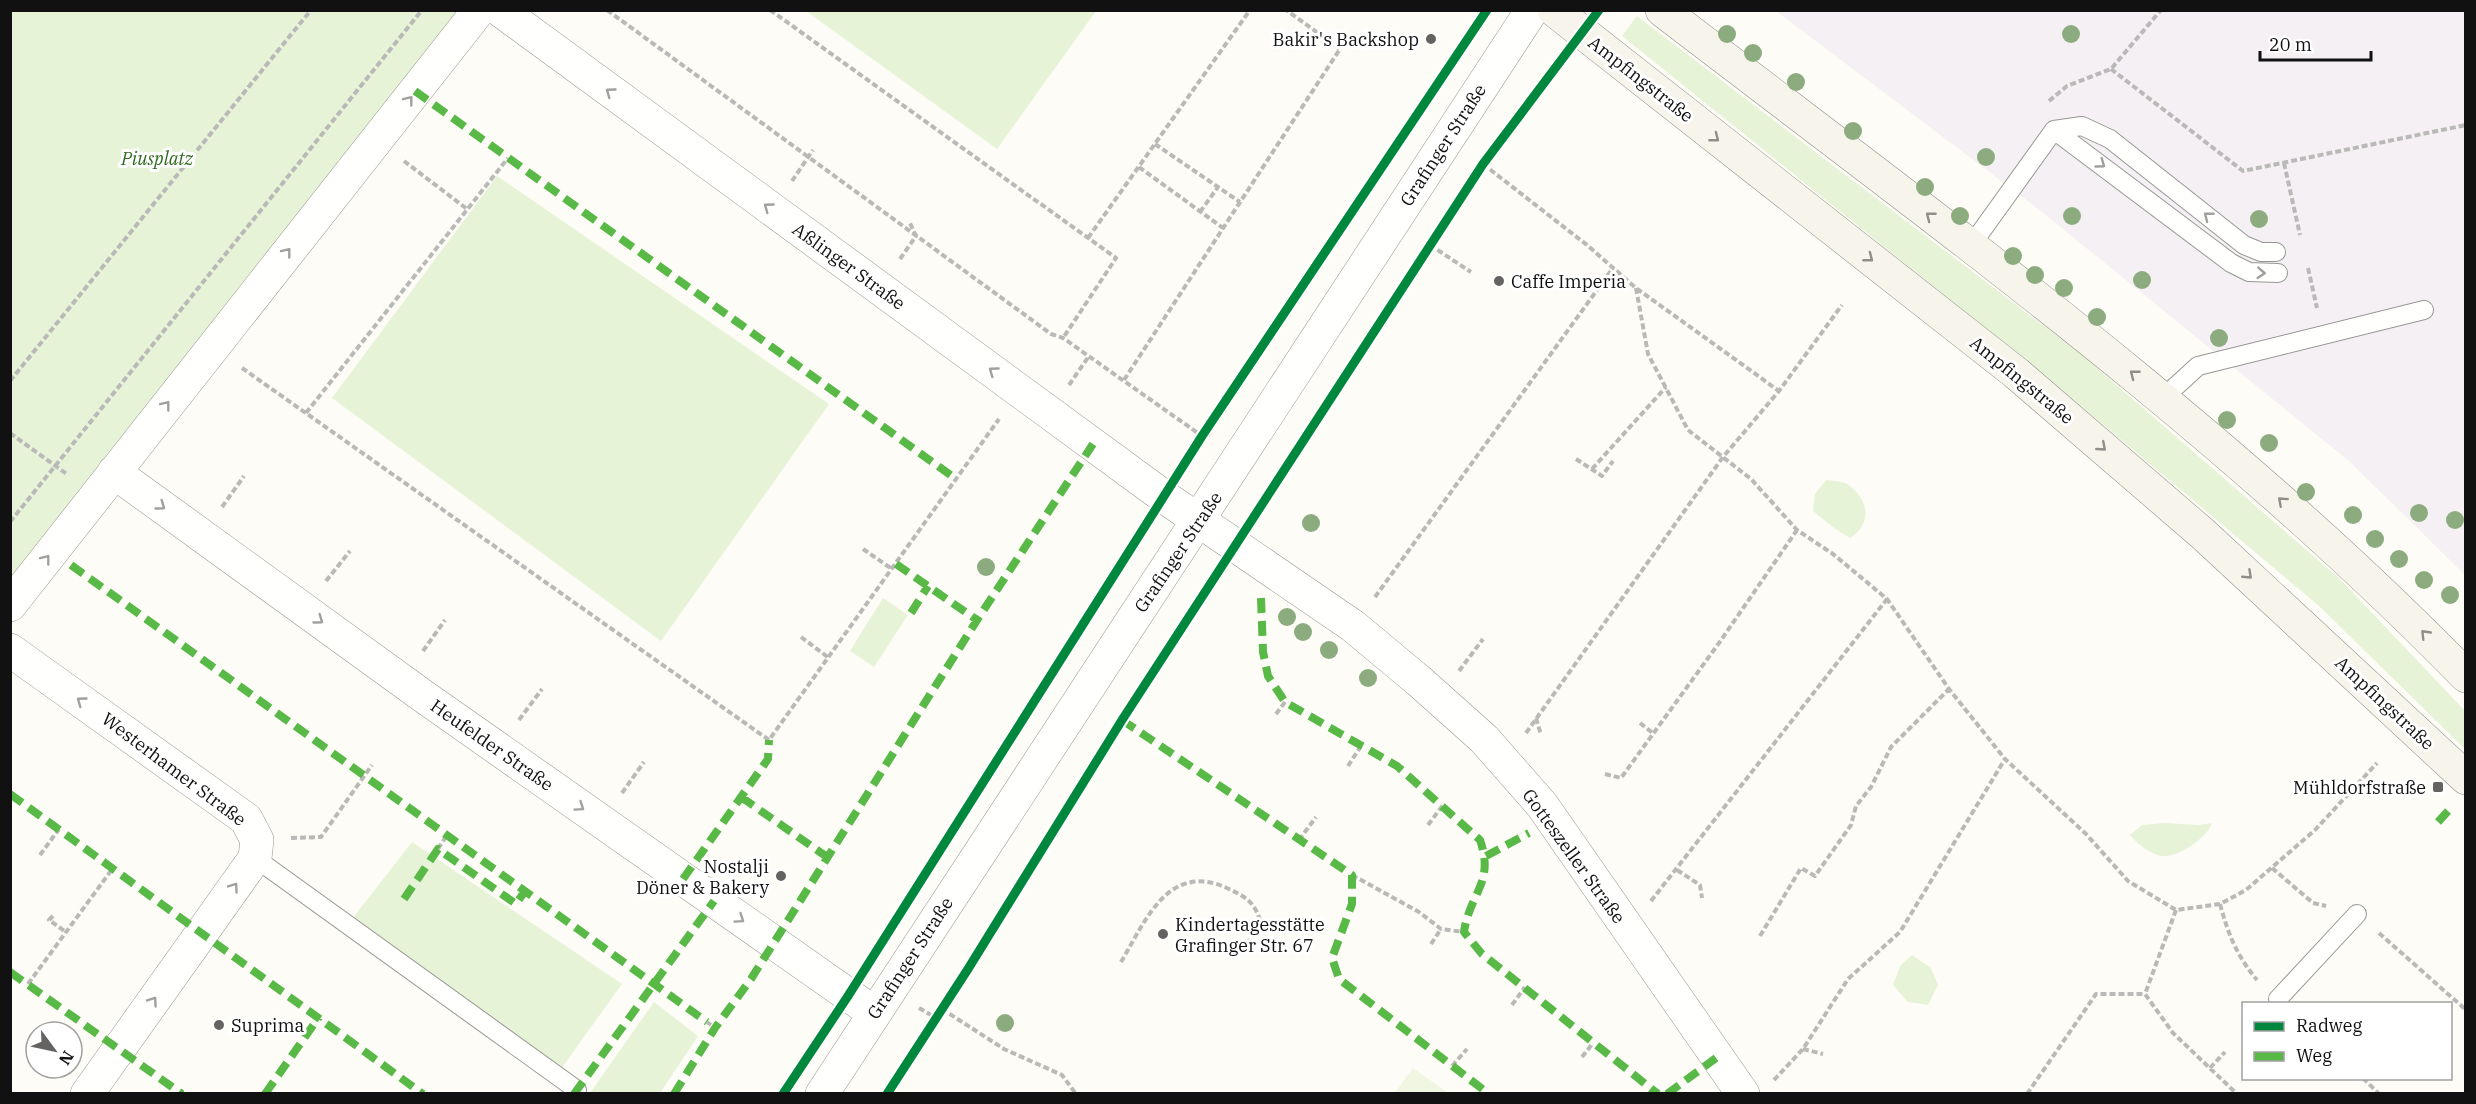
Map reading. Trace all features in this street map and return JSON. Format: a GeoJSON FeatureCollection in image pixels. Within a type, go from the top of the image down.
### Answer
{"type":"FeatureCollection","features":[{"type":"Feature","properties":{"kind":"main road","name":"Ampfingstraße"},"geometry":{"type":"LineString","coordinates":[[1554,10],[2016,373],[2203,534],[2466,778]]}},
{"type":"Feature","properties":{"kind":"main road"},"geometry":{"type":"LineString","coordinates":[[1662,10],[2163,398],[2259,480],[2402,611],[2466,676]]}},
{"type":"Feature","properties":{"kind":"street"},"geometry":{"type":"LineString","coordinates":[[10,605],[479,10]]}},
{"type":"Feature","properties":{"kind":"street","name":"Aßlinger Straße"},"geometry":{"type":"LineString","coordinates":[[500,10],[1199,520]]}},
{"type":"Feature","properties":{"kind":"street","name":"Grafinger Straße"},"geometry":{"type":"LineString","coordinates":[[822,1094],[1532,10]]}},
{"type":"Feature","properties":{"kind":"street","name":"Heufelder Straße"},"geometry":{"type":"LineString","coordinates":[[104,484],[423,696],[874,1013]]}},
{"type":"Feature","properties":{"kind":"street","name":"Gotteszeller Straße"},"geometry":{"type":"LineString","coordinates":[[1199,520],[1353,626],[1484,739],[1542,805],[1757,1088]]}},
{"type":"Feature","properties":{"kind":"street","name":"Westerhamer Straße"},"geometry":{"type":"LineString","coordinates":[[10,650],[246,819],[256,849]]}},
{"type":"Feature","properties":{"kind":"street"},"geometry":{"type":"LineString","coordinates":[[87,1094],[256,849]]}},
{"type":"Feature","properties":{"kind":"lane"},"geometry":{"type":"LineString","coordinates":[[1970,247],[2054,130],[2082,126],[2110,139],[2244,244],[2261,252],[2276,252]]}},
{"type":"Feature","properties":{"kind":"lane"},"geometry":{"type":"LineString","coordinates":[[2054,130],[2231,263],[2249,272],[2277,273]]}},
{"type":"Feature","properties":{"kind":"lane"},"geometry":{"type":"LineString","coordinates":[[2163,398],[2198,366],[2424,310]]}},
{"type":"Feature","properties":{"kind":"lane"},"geometry":{"type":"LineString","coordinates":[[256,849],[577,1090]]}},
{"type":"Feature","properties":{"kind":"lane"},"geometry":{"type":"LineString","coordinates":[[2278,999],[2357,914]]}},
{"type":"Feature","properties":{"kind":"path"},"geometry":{"type":"LineString","coordinates":[[10,381],[311,10]]}},
{"type":"Feature","properties":{"kind":"path"},"geometry":{"type":"LineString","coordinates":[[10,522],[422,10]]}},
{"type":"Feature","properties":{"kind":"path"},"geometry":{"type":"LineString","coordinates":[[607,10],[1051,334],[1064,338],[1202,436]]}},
{"type":"Feature","properties":{"kind":"path"},"geometry":{"type":"LineString","coordinates":[[770,10],[1116,258],[1064,338]]}},
{"type":"Feature","properties":{"kind":"path"},"geometry":{"type":"LineString","coordinates":[[1088,238],[1250,10]]}},
{"type":"Feature","properties":{"kind":"path"},"geometry":{"type":"LineString","coordinates":[[1124,380],[1340,49],[1286,10]]}},
{"type":"Feature","properties":{"kind":"path"},"geometry":{"type":"LineString","coordinates":[[2160,10],[2111,69],[2243,171],[2466,125]]}},
{"type":"Feature","properties":{"kind":"path"},"geometry":{"type":"LineString","coordinates":[[1155,144],[1240,202]]}},
{"type":"Feature","properties":{"kind":"path"},"geometry":{"type":"LineString","coordinates":[[792,181],[813,150]]}},
{"type":"Feature","properties":{"kind":"path"},"geometry":{"type":"LineString","coordinates":[[306,413],[508,158]]}},
{"type":"Feature","properties":{"kind":"path"},"geometry":{"type":"LineString","coordinates":[[401,159],[467,209]]}},
{"type":"Feature","properties":{"kind":"path"},"geometry":{"type":"LineString","coordinates":[[1483,164],[1636,288],[1779,391]]}},
{"type":"Feature","properties":{"kind":"path"},"geometry":{"type":"LineString","coordinates":[[1139,167],[1223,228]]}},
{"type":"Feature","properties":{"kind":"path"},"geometry":{"type":"LineString","coordinates":[[1200,212],[1218,187]]}},
{"type":"Feature","properties":{"kind":"path"},"geometry":{"type":"LineString","coordinates":[[909,222],[916,236]]}},
{"type":"Feature","properties":{"kind":"path"},"geometry":{"type":"LineString","coordinates":[[879,287],[916,236]]}},
{"type":"Feature","properties":{"kind":"path"},"geometry":{"type":"LineString","coordinates":[[1430,245],[1472,272]]}},
{"type":"Feature","properties":{"kind":"path"},"geometry":{"type":"LineString","coordinates":[[1353,626],[1613,268]]}},
{"type":"Feature","properties":{"kind":"path"},"geometry":{"type":"LineString","coordinates":[[1636,288],[1648,354],[1688,430],[1751,479],[1797,530],[1833,554],[1887,599],[1948,689],[2005,759],[2086,834],[2128,881],[2176,910],[2220,904],[2246,890],[2315,830],[2377,763]]}},
{"type":"Feature","properties":{"kind":"path"},"geometry":{"type":"LineString","coordinates":[[1525,735],[1723,457],[1779,391],[1842,305]]}},
{"type":"Feature","properties":{"kind":"path"},"geometry":{"type":"LineString","coordinates":[[212,348],[769,740],[892,569],[1030,398]]}},
{"type":"Feature","properties":{"kind":"path"},"geometry":{"type":"LineString","coordinates":[[1592,468],[1666,387]]}},
{"type":"Feature","properties":{"kind":"path"},"geometry":{"type":"LineString","coordinates":[[10,433],[55,466],[104,484]]}},
{"type":"Feature","properties":{"kind":"path"},"geometry":{"type":"LineString","coordinates":[[1576,459],[1602,476],[1613,461]]}},
{"type":"Feature","properties":{"kind":"path"},"geometry":{"type":"LineString","coordinates":[[1605,774],[1621,778],[1797,530]]}},
{"type":"Feature","properties":{"kind":"path"},"geometry":{"type":"LineString","coordinates":[[863,549],[892,569]]}},
{"type":"Feature","properties":{"kind":"path"},"geometry":{"type":"LineString","coordinates":[[1647,905],[1677,870],[1887,599]]}},
{"type":"Feature","properties":{"kind":"path"},"geometry":{"type":"LineString","coordinates":[[801,637],[829,658]]}},
{"type":"Feature","properties":{"kind":"path"},"geometry":{"type":"LineString","coordinates":[[1760,936],[1801,868],[1815,876],[1851,825],[1856,806],[1871,787],[1891,747],[1948,689]]}},
{"type":"Feature","properties":{"kind":"path"},"geometry":{"type":"LineString","coordinates":[[1276,714],[1285,702]]}},
{"type":"Feature","properties":{"kind":"path"},"geometry":{"type":"LineString","coordinates":[[1536,718],[1541,735]]}},
{"type":"Feature","properties":{"kind":"path"},"geometry":{"type":"LineString","coordinates":[[1640,723],[1654,734]]}},
{"type":"Feature","properties":{"kind":"path"},"geometry":{"type":"LineString","coordinates":[[1348,766],[1361,746]]}},
{"type":"Feature","properties":{"kind":"path"},"geometry":{"type":"LineString","coordinates":[[1757,1088],[1803,1049],[1848,980],[1900,932],[2005,759]]}},
{"type":"Feature","properties":{"kind":"path"},"geometry":{"type":"LineString","coordinates":[[256,849],[321,837],[372,765]]}},
{"type":"Feature","properties":{"kind":"path"},"geometry":{"type":"LineString","coordinates":[[1428,825],[1443,805]]}},
{"type":"Feature","properties":{"kind":"path"},"geometry":{"type":"LineString","coordinates":[[1299,840],[1316,817]]}},
{"type":"Feature","properties":{"kind":"path"},"geometry":{"type":"LineString","coordinates":[[40,855],[59,829]]}},
{"type":"Feature","properties":{"kind":"path"},"geometry":{"type":"LineString","coordinates":[[438,849],[447,835]]}},
{"type":"Feature","properties":{"kind":"path"},"geometry":{"type":"LineString","coordinates":[[28,984],[113,868]]}},
{"type":"Feature","properties":{"kind":"path"},"geometry":{"type":"LineString","coordinates":[[1677,870],[1700,885],[1702,898]]}},
{"type":"Feature","properties":{"kind":"path"},"geometry":{"type":"LineString","coordinates":[[1352,875],[1419,912],[1441,929],[1464,932]]}},
{"type":"Feature","properties":{"kind":"path"},"geometry":{"type":"LineString","coordinates":[[1121,962],[1163,896],[1185,882],[1220,884],[1246,897],[1256,905],[1260,920],[1248,943]]}},
{"type":"Feature","properties":{"kind":"path"},"geometry":{"type":"LineString","coordinates":[[2220,904],[2229,938],[2241,960],[2278,999]]}},
{"type":"Feature","properties":{"kind":"path"},"geometry":{"type":"LineString","coordinates":[[2145,994],[2176,910]]}},
{"type":"Feature","properties":{"kind":"path"},"geometry":{"type":"LineString","coordinates":[[53,916],[50,920],[66,932]]}},
{"type":"Feature","properties":{"kind":"path"},"geometry":{"type":"LineString","coordinates":[[1431,944],[1441,929]]}},
{"type":"Feature","properties":{"kind":"path"},"geometry":{"type":"LineString","coordinates":[[1512,1005],[1525,987]]}},
{"type":"Feature","properties":{"kind":"path"},"geometry":{"type":"LineString","coordinates":[[2027,1094],[2096,994],[2145,994]]}},
{"type":"Feature","properties":{"kind":"path"},"geometry":{"type":"LineString","coordinates":[[2145,994],[2173,1033],[2237,1094]]}},
{"type":"Feature","properties":{"kind":"path"},"geometry":{"type":"LineString","coordinates":[[942,1009],[1004,1049],[1062,1075],[1076,1094]]}},
{"type":"Feature","properties":{"kind":"path"},"geometry":{"type":"LineString","coordinates":[[1582,1057],[1593,1043]]}},
{"type":"Feature","properties":{"kind":"path"},"geometry":{"type":"LineString","coordinates":[[1452,1066],[1467,1049]]}},
{"type":"Feature","properties":{"kind":"path"},"geometry":{"type":"LineString","coordinates":[[1803,1049],[1823,1054]]}},
{"type":"Feature","properties":{"kind":"path"},"geometry":{"type":"LineString","coordinates":[[2210,1068],[2225,1052]]}},
{"type":"Feature","properties":{"kind":"path"},"geometry":{"type":"LineString","coordinates":[[2365,1080],[2379,1094]]}},
{"type":"Feature","properties":{"kind":"shaded area"},"geometry":{"type":"Polygon","coordinates":[[[1776,11],[2465,11],[2465,575],[2349,461],[2037,208],[1776,11]]]}},
{"type":"Feature","properties":{"kind":"green space","name":"Piusplatz"},"geometry":{"type":"Polygon","coordinates":[[[11,11],[457,11],[11,584],[11,11]]]}},
{"type":"Feature","properties":{"kind":"green space"},"geometry":{"type":"Polygon","coordinates":[[[806,11],[1096,11],[997,149],[806,11]]]}},
{"type":"Feature","properties":{"kind":"green space"},"geometry":{"type":"Polygon","coordinates":[[[1637,16],[2082,355],[2341,580],[2465,711],[2465,749],[2318,605],[2051,381],[1622,36],[1637,16]]]}},
{"type":"Feature","properties":{"kind":"green space"},"geometry":{"type":"Polygon","coordinates":[[[497,176],[829,404],[661,641],[332,398],[497,176]]]}},
{"type":"Feature","properties":{"kind":"green space"},"geometry":{"type":"Polygon","coordinates":[[[1826,480],[1848,484],[1861,498],[1864,505],[1865,519],[1862,526],[1850,538],[1813,511],[1815,494],[1826,480]]]}},
{"type":"Feature","properties":{"kind":"green space"},"geometry":{"type":"Polygon","coordinates":[[[883,598],[908,615],[874,667],[850,651],[883,598]]]}},
{"type":"Feature","properties":{"kind":"green space"},"geometry":{"type":"Polygon","coordinates":[[[2164,823],[2199,825],[2212,823],[2205,834],[2192,846],[2169,856],[2149,851],[2130,835],[2142,825],[2164,823]]]}},
{"type":"Feature","properties":{"kind":"green space"},"geometry":{"type":"Polygon","coordinates":[[[412,842],[622,984],[553,1080],[342,932],[412,842]]]}},
{"type":"Feature","properties":{"kind":"green space"},"geometry":{"type":"Polygon","coordinates":[[[1912,955],[1931,968],[1938,985],[1928,1005],[1908,1002],[1893,985],[1900,966],[1912,955]]]}},
{"type":"Feature","properties":{"kind":"green space"},"geometry":{"type":"Polygon","coordinates":[[[654,1002],[698,1036],[660,1093],[590,1093],[654,1002]]]}},
{"type":"Feature","properties":{"kind":"green space"},"geometry":{"type":"Polygon","coordinates":[[[1413,1068],[1448,1093],[1395,1093],[1413,1068]]]}},
{"type":"Feature","properties":{"kind":"marked path"},"geometry":{"type":"LineString","coordinates":[[415,91],[956,479]]}},
{"type":"Feature","properties":{"kind":"marked path"},"geometry":{"type":"LineString","coordinates":[[674,1094],[715,1028],[751,979],[977,620],[1093,444]]}},
{"type":"Feature","properties":{"kind":"marked path"},"geometry":{"type":"LineString","coordinates":[[896,564],[977,620]]}},
{"type":"Feature","properties":{"kind":"marked path"},"geometry":{"type":"LineString","coordinates":[[71,565],[707,1022]]}},
{"type":"Feature","properties":{"kind":"marked path"},"geometry":{"type":"LineString","coordinates":[[911,613],[928,586]]}},
{"type":"Feature","properties":{"kind":"marked path"},"geometry":{"type":"LineString","coordinates":[[1261,598],[1263,652],[1268,676],[1285,702],[1397,766],[1480,840],[1485,867],[1464,932],[1482,954],[1658,1094]]}},
{"type":"Feature","properties":{"kind":"marked path"},"geometry":{"type":"LineString","coordinates":[[1122,720],[1352,875],[1352,904],[1332,958],[1339,979],[1489,1094]]}},
{"type":"Feature","properties":{"kind":"marked path"},"geometry":{"type":"LineString","coordinates":[[683,879],[768,759],[769,740]]}},
{"type":"Feature","properties":{"kind":"marked path"},"geometry":{"type":"LineString","coordinates":[[10,794],[423,1094]]}},
{"type":"Feature","properties":{"kind":"marked path"},"geometry":{"type":"LineString","coordinates":[[741,797],[827,857]]}},
{"type":"Feature","properties":{"kind":"marked path"},"geometry":{"type":"LineString","coordinates":[[2438,822],[2448,811]]}},
{"type":"Feature","properties":{"kind":"marked path"},"geometry":{"type":"LineString","coordinates":[[1486,856],[1529,833]]}},
{"type":"Feature","properties":{"kind":"marked path"},"geometry":{"type":"LineString","coordinates":[[404,899],[438,849],[516,904],[525,891]]}},
{"type":"Feature","properties":{"kind":"marked path"},"geometry":{"type":"LineString","coordinates":[[574,1094],[714,901]]}},
{"type":"Feature","properties":{"kind":"marked path"},"geometry":{"type":"LineString","coordinates":[[10,972],[182,1094]]}},
{"type":"Feature","properties":{"kind":"marked path"},"geometry":{"type":"LineString","coordinates":[[265,1094],[319,1017]]}},
{"type":"Feature","properties":{"kind":"marked path"},"geometry":{"type":"LineString","coordinates":[[1667,1094],[1716,1058]]}},
{"type":"Feature","properties":{"kind":"cycle path"},"geometry":{"type":"LineString","coordinates":[[783,1094],[848,996],[1202,436],[1487,10]]}},
{"type":"Feature","properties":{"kind":"cycle path"},"geometry":{"type":"LineString","coordinates":[[887,1094],[968,969],[1122,720],[1483,164],[1599,10]]}},
{"type":"Feature","properties":{"kind":"place","name":"Bakir's Backshop"},"geometry":{"type":"Point","coordinates":[1431,39]}},
{"type":"Feature","properties":{"kind":"place","name":"Caffe Imperia"},"geometry":{"type":"Point","coordinates":[1499,281]}},
{"type":"Feature","properties":{"kind":"place","name":"Mühldorfstraße"},"geometry":{"type":"Point","coordinates":[2438,787]}},
{"type":"Feature","properties":{"kind":"place","name":"Nostalji Döner & Bakery"},"geometry":{"type":"Point","coordinates":[781,876]}},
{"type":"Feature","properties":{"kind":"place","name":"Kindertagesstätte Grafinger Str. 67"},"geometry":{"type":"Point","coordinates":[1163,934]}},
{"type":"Feature","properties":{"kind":"place","name":"Suprima"},"geometry":{"type":"Point","coordinates":[219,1025]}}]}
